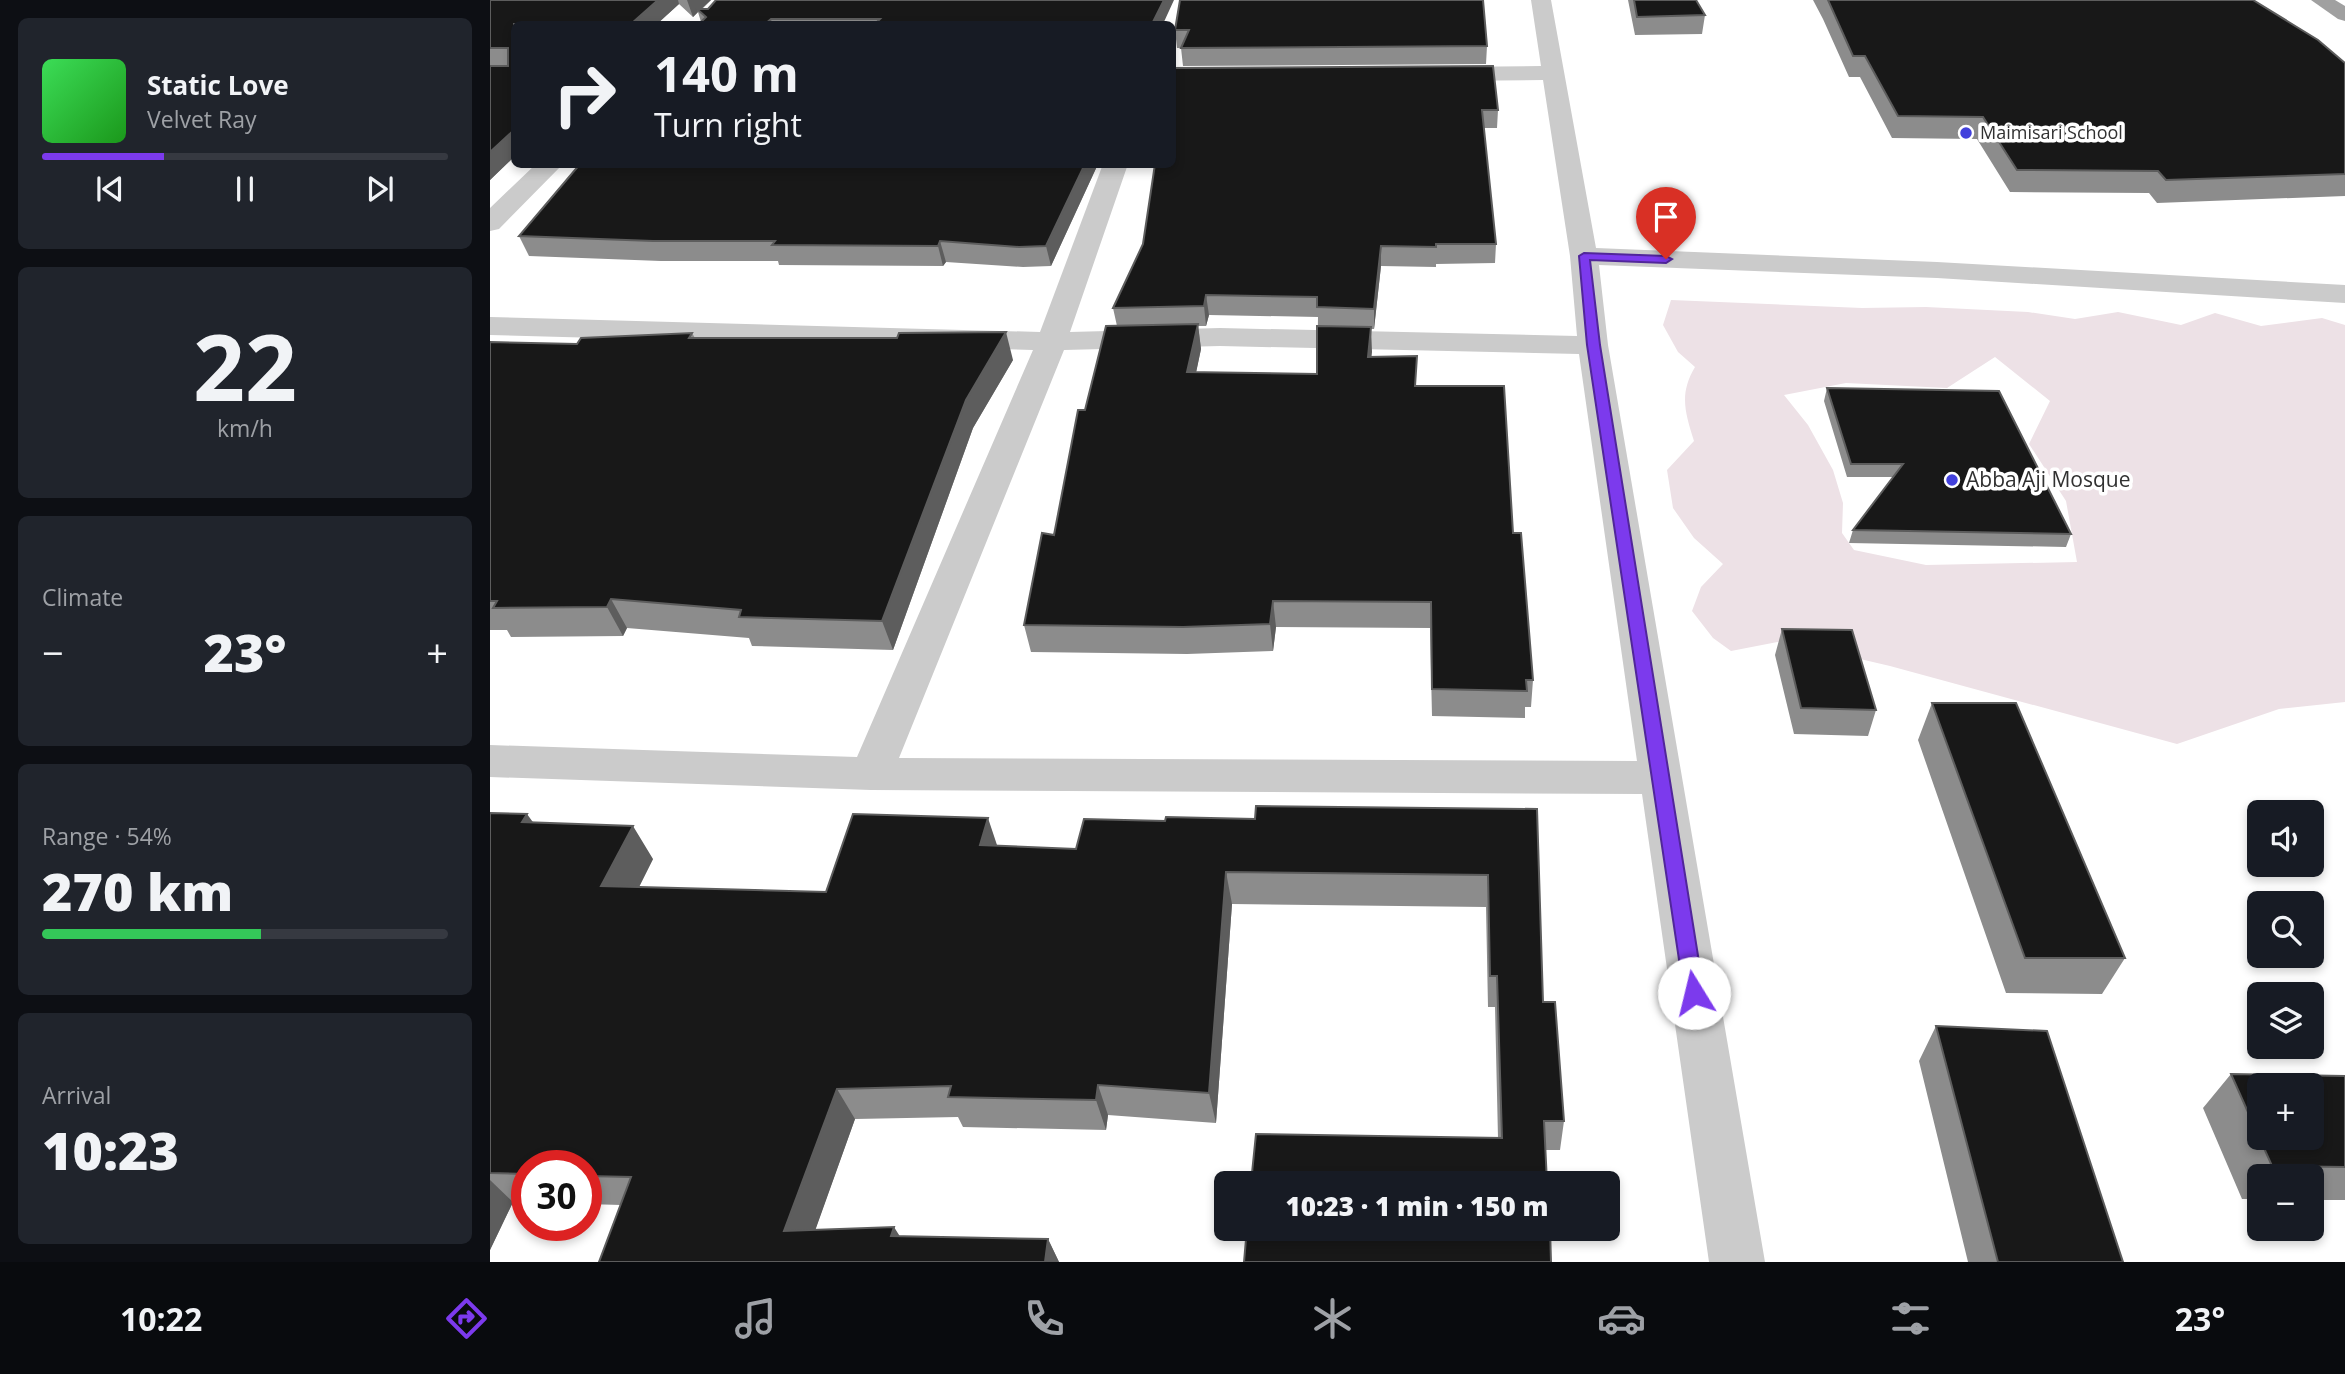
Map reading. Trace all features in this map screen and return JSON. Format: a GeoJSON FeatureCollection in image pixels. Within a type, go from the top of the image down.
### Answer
{"type":"FeatureCollection","features":[{"type":"Feature","properties":{"kind":"highway"},"geometry":{"type":"LineString","coordinates":[[2321,0],[2345,15]]}},
{"type":"Feature","properties":{"kind":"street"},"geometry":{"type":"LineString","coordinates":[[1541,0],[1584,256],[1593,345],[1737,1262]]}},
{"type":"Feature","properties":{"kind":"street"},"geometry":{"type":"LineString","coordinates":[[1416,74],[1552,73]]}},
{"type":"Feature","properties":{"kind":"street"},"geometry":{"type":"LineString","coordinates":[[490,223],[547,168]]}},
{"type":"Feature","properties":{"kind":"street"},"geometry":{"type":"LineString","coordinates":[[871,774],[1052,341],[1115,168]]}},
{"type":"Feature","properties":{"kind":"street"},"geometry":{"type":"LineString","coordinates":[[1584,256],[1937,270],[2345,294]]}},
{"type":"Feature","properties":{"kind":"street"},"geometry":{"type":"LineString","coordinates":[[490,326],[1052,341],[1220,337],[1593,345]]}},
{"type":"Feature","properties":{"kind":"street"},"geometry":{"type":"LineString","coordinates":[[490,761],[871,774],[1660,778]]}},
{"type":"Feature","properties":{"kind":"shaded area"},"geometry":{"type":"Polygon","coordinates":[[[1671,300],[1862,308],[1926,307],[2028,312],[2075,319],[2118,312],[2181,325],[2215,313],[2261,326],[2322,318],[2345,325],[2345,702],[2279,709],[2177,744],[1890,666],[1783,641],[1731,651],[1713,638],[1692,611],[1701,587],[1723,564],[1694,538],[1673,508],[1667,470],[1694,441],[1685,395],[1695,367],[1678,352],[1663,325],[1671,300]],[[1995,357],[1947,388],[1846,383],[1784,395],[1808,425],[1833,470],[1843,503],[1842,533],[1854,550],[1926,565],[2077,562],[2066,501],[2029,444],[2050,401],[1995,357]]]}},
{"type":"Feature","properties":{"kind":"building"},"geometry":{"type":"Polygon","coordinates":[[[490,0],[658,0],[634,21],[511,21],[511,133],[490,152],[490,66],[508,66],[508,48],[490,48],[490,0]]]}},
{"type":"Feature","properties":{"kind":"building"},"geometry":{"type":"Polygon","coordinates":[[[716,0],[1164,0],[1154,21],[702,21],[706,17],[697,9],[708,9],[716,0]]]}},
{"type":"Feature","properties":{"kind":"building"},"geometry":{"type":"Polygon","coordinates":[[[1180,0],[1483,0],[1487,46],[1181,48],[1189,30],[1176,30],[1180,0]]]}},
{"type":"Feature","properties":{"kind":"building"},"geometry":{"type":"Polygon","coordinates":[[[1634,0],[1696,0],[1705,15],[1637,17],[1634,0]]]}},
{"type":"Feature","properties":{"kind":"building"},"geometry":{"type":"Polygon","coordinates":[[[1828,0],[2253,0],[2318,40],[2345,63],[2345,174],[2166,180],[2158,171],[2017,170],[1983,117],[1898,116],[1865,56],[1853,56],[1828,0]]]}},
{"type":"Feature","properties":{"kind":"building"},"geometry":{"type":"Polygon","coordinates":[[[1493,66],[1498,110],[1482,110],[1496,244],[1381,246],[1374,309],[1317,307],[1317,297],[1206,295],[1204,306],[1113,308],[1143,244],[1154,168],[1176,168],[1176,68],[1493,66]]]}},
{"type":"Feature","properties":{"kind":"building"},"geometry":{"type":"Polygon","coordinates":[[[577,168],[1083,168],[1046,246],[1019,247],[940,241],[938,246],[772,245],[775,241],[653,241],[519,236],[577,168]]]}},
{"type":"Feature","properties":{"kind":"building"},"geometry":{"type":"Polygon","coordinates":[[[1198,324],[1187,372],[1317,374],[1317,326],[1371,327],[1368,357],[1417,356],[1415,386],[1504,386],[1513,533],[1521,533],[1533,680],[1526,680],[1527,691],[1432,689],[1431,602],[1273,601],[1270,624],[1183,627],[1024,625],[1042,533],[1054,535],[1078,410],[1085,410],[1106,326],[1198,324]]]}},
{"type":"Feature","properties":{"kind":"building"},"geometry":{"type":"Polygon","coordinates":[[[1006,332],[966,400],[882,621],[739,617],[741,610],[611,599],[607,607],[493,608],[497,601],[490,601],[490,342],[577,344],[581,338],[692,333],[689,338],[897,338],[899,333],[1006,332]]]}},
{"type":"Feature","properties":{"kind":"building","name":"Abba Aji Mosque"},"geometry":{"type":"Polygon","coordinates":[[[1827,388],[1999,391],[2071,534],[1853,530],[1903,464],[1851,464],[1827,388]]]}},
{"type":"Feature","properties":{"kind":"building"},"geometry":{"type":"Polygon","coordinates":[[[1782,629],[1852,630],[1876,710],[1801,708],[1782,629]]]}},
{"type":"Feature","properties":{"kind":"building"},"geometry":{"type":"Polygon","coordinates":[[[1932,703],[2016,703],[2125,958],[2025,958],[1932,703]]]}},
{"type":"Feature","properties":{"kind":"building"},"geometry":{"type":"Polygon","coordinates":[[[1256,806],[1537,809],[1543,1002],[1555,1002],[1564,1121],[1544,1121],[1546,1171],[1252,1171],[1256,1134],[1502,1138],[1497,976],[1490,976],[1488,875],[1226,872],[1209,1093],[1098,1085],[1096,1100],[948,1097],[951,1086],[837,1089],[784,1231],[894,1227],[891,1236],[1048,1239],[1045,1262],[599,1262],[631,1177],[602,1176],[602,1150],[511,1150],[511,1174],[490,1173],[490,813],[527,814],[522,822],[633,826],[601,886],[826,892],[853,814],[988,818],[980,845],[1076,849],[1084,819],[1255,819],[1256,806]]]}},
{"type":"Feature","properties":{"kind":"building"},"geometry":{"type":"Polygon","coordinates":[[[1936,1026],[2047,1031],[2123,1262],[1998,1262],[1936,1026]]]}},
{"type":"Feature","properties":{"kind":"building"},"geometry":{"type":"Polygon","coordinates":[[[2231,1074],[2247,1074],[2247,1110],[2231,1074]]]}},
{"type":"Feature","properties":{"kind":"building"},"geometry":{"type":"Polygon","coordinates":[[[2324,1076],[2345,1076],[2345,1167],[2324,1167],[2324,1164],[2271,1164],[2265,1150],[2324,1150],[2324,1076]]]}},
{"type":"Feature","properties":{"kind":"building"},"geometry":{"type":"Polygon","coordinates":[[[1246,1241],[1550,1241],[1551,1262],[1244,1262],[1246,1241]]]}},
{"type":"Feature","properties":{"kind":"place","name":"Maimisari School"},"geometry":{"type":"Point","coordinates":[1966,133]}},
{"type":"Feature","properties":{"kind":"place","name":"Abba Aji Mosque"},"geometry":{"type":"Point","coordinates":[1952,480]}},
{"type":"Feature","properties":{"kind":"route"},"geometry":{"type":"LineString","coordinates":[[1666,259],[1584,256],[1593,345],[1694,993]]}}]}
